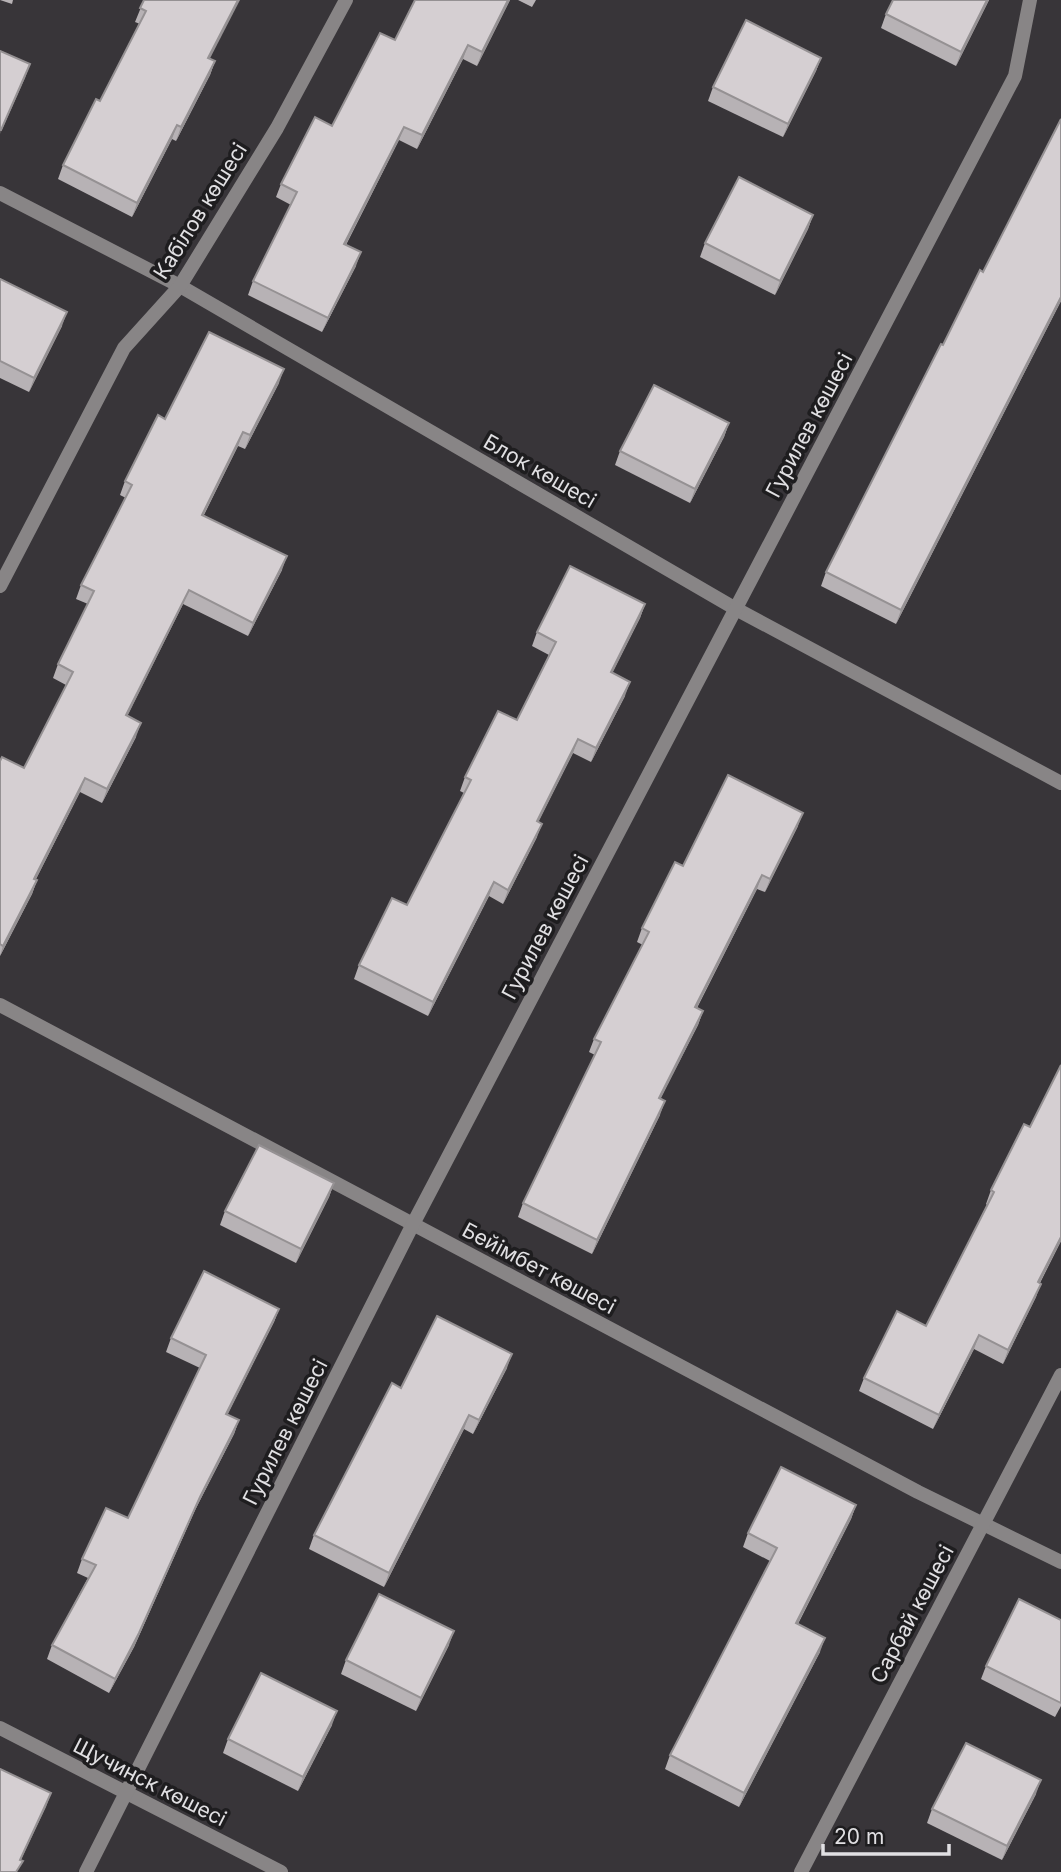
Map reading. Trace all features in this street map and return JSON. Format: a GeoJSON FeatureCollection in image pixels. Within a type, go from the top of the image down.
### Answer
{"type":"FeatureCollection","features":[{"type":"Feature","properties":{"kind":"street","name":"Кабілов көшесі"},"geometry":{"type":"LineString","coordinates":[[0,586],[124,348],[180,286],[277,128],[346,0]]}},
{"type":"Feature","properties":{"kind":"street","name":"Гурилев көшесі"},"geometry":{"type":"LineString","coordinates":[[86,1872],[413,1224],[1015,76],[1030,0]]}},
{"type":"Feature","properties":{"kind":"street","name":"Блок көшесі"},"geometry":{"type":"LineString","coordinates":[[0,193],[180,286],[736,609],[1061,782]]}},
{"type":"Feature","properties":{"kind":"street","name":"Бейімбет көшесі"},"geometry":{"type":"LineString","coordinates":[[0,1005],[918,1492],[1061,1562]]}},
{"type":"Feature","properties":{"kind":"street","name":"Сарбай көшесі"},"geometry":{"type":"LineString","coordinates":[[801,1872],[1061,1376]]}},
{"type":"Feature","properties":{"kind":"street","name":"Щучинск көшесі"},"geometry":{"type":"LineString","coordinates":[[0,1728],[281,1872]]}},
{"type":"Feature","properties":{"kind":"building"},"geometry":{"type":"Polygon","coordinates":[[[144,0],[238,0],[208,58],[215,61],[181,127],[177,125],[137,203],[63,165],[96,99],[100,101],[146,11],[140,8],[144,0]]]}},
{"type":"Feature","properties":{"kind":"building"},"geometry":{"type":"Polygon","coordinates":[[[415,0],[508,0],[482,52],[468,45],[422,135],[404,127],[344,244],[361,252],[328,318],[253,281],[297,192],[281,184],[315,117],[332,126],[380,33],[395,40],[415,0]]]}},
{"type":"Feature","properties":{"kind":"building"},"geometry":{"type":"Polygon","coordinates":[[[893,0],[987,0],[961,52],[886,14],[893,0]]]}},
{"type":"Feature","properties":{"kind":"building"},"geometry":{"type":"Polygon","coordinates":[[[746,20],[821,58],[788,124],[713,87],[746,20]]]}},
{"type":"Feature","properties":{"kind":"building"},"geometry":{"type":"Polygon","coordinates":[[[0,51],[30,64],[1,130],[0,130],[0,51]]]}},
{"type":"Feature","properties":{"kind":"building"},"geometry":{"type":"Polygon","coordinates":[[[1061,119],[1061,297],[901,610],[826,572],[941,344],[943,345],[980,270],[983,272],[1061,119]]]}},
{"type":"Feature","properties":{"kind":"building"},"geometry":{"type":"Polygon","coordinates":[[[739,177],[813,215],[780,281],[705,243],[739,177]]]}},
{"type":"Feature","properties":{"kind":"building"},"geometry":{"type":"Polygon","coordinates":[[[0,279],[67,312],[34,378],[0,361],[0,279]]]}},
{"type":"Feature","properties":{"kind":"building"},"geometry":{"type":"Polygon","coordinates":[[[209,332],[284,369],[250,435],[243,432],[202,515],[287,556],[253,623],[189,590],[126,715],[141,723],[107,789],[85,778],[3,946],[0,944],[0,761],[2,757],[24,768],[73,672],[58,664],[94,591],[81,585],[132,485],[125,481],[158,415],[165,419],[209,332]]]}},
{"type":"Feature","properties":{"kind":"building"},"geometry":{"type":"Polygon","coordinates":[[[654,385],[729,423],[695,489],[620,451],[654,385]]]}},
{"type":"Feature","properties":{"kind":"building"},"geometry":{"type":"Polygon","coordinates":[[[570,566],[645,604],[611,672],[630,682],[596,748],[578,739],[537,821],[542,824],[508,890],[494,882],[433,1002],[359,965],[392,898],[407,905],[471,780],[465,777],[498,711],[517,720],[556,642],[537,632],[570,566]]]}},
{"type":"Feature","properties":{"kind":"building"},"geometry":{"type":"Polygon","coordinates":[[[728,775],[803,813],[770,879],[762,875],[695,1007],[703,1011],[659,1098],[665,1101],[597,1240],[523,1203],[601,1042],[594,1039],[649,932],[642,928],[675,862],[683,866],[728,775]]]}},
{"type":"Feature","properties":{"kind":"building"},"geometry":{"type":"Polygon","coordinates":[[[1061,1065],[1061,1237],[1008,1350],[979,1335],[939,1415],[864,1378],[897,1311],[926,1326],[994,1192],[991,1190],[1024,1124],[1030,1127],[1061,1065]]]}},
{"type":"Feature","properties":{"kind":"building"},"geometry":{"type":"Polygon","coordinates":[[[259,1145],[334,1183],[301,1249],[225,1211],[259,1145]]]}},
{"type":"Feature","properties":{"kind":"building"},"geometry":{"type":"Polygon","coordinates":[[[204,1271],[279,1309],[226,1414],[239,1420],[115,1679],[52,1645],[96,1565],[82,1559],[106,1508],[128,1518],[206,1355],[171,1338],[204,1271]]]}},
{"type":"Feature","properties":{"kind":"building"},"geometry":{"type":"Polygon","coordinates":[[[437,1316],[512,1354],[479,1420],[469,1415],[389,1573],[314,1535],[392,1383],[401,1388],[437,1316]]]}},
{"type":"Feature","properties":{"kind":"building"},"geometry":{"type":"Polygon","coordinates":[[[781,1467],[856,1505],[796,1623],[825,1638],[744,1793],[670,1755],[777,1548],[748,1533],[781,1467]]]}},
{"type":"Feature","properties":{"kind":"building"},"geometry":{"type":"Polygon","coordinates":[[[379,1594],[454,1631],[421,1698],[346,1660],[379,1594]]]}},
{"type":"Feature","properties":{"kind":"building"},"geometry":{"type":"Polygon","coordinates":[[[1019,1599],[1061,1620],[1061,1703],[986,1666],[1019,1599]]]}},
{"type":"Feature","properties":{"kind":"building"},"geometry":{"type":"Polygon","coordinates":[[[261,1673],[337,1711],[303,1777],[228,1739],[261,1673]]]}},
{"type":"Feature","properties":{"kind":"building"},"geometry":{"type":"Polygon","coordinates":[[[966,1743],[1041,1780],[1007,1846],[932,1809],[966,1743]]]}},
{"type":"Feature","properties":{"kind":"building"},"geometry":{"type":"Polygon","coordinates":[[[0,1769],[51,1793],[16,1872],[0,1872],[0,1769]]]}}]}
